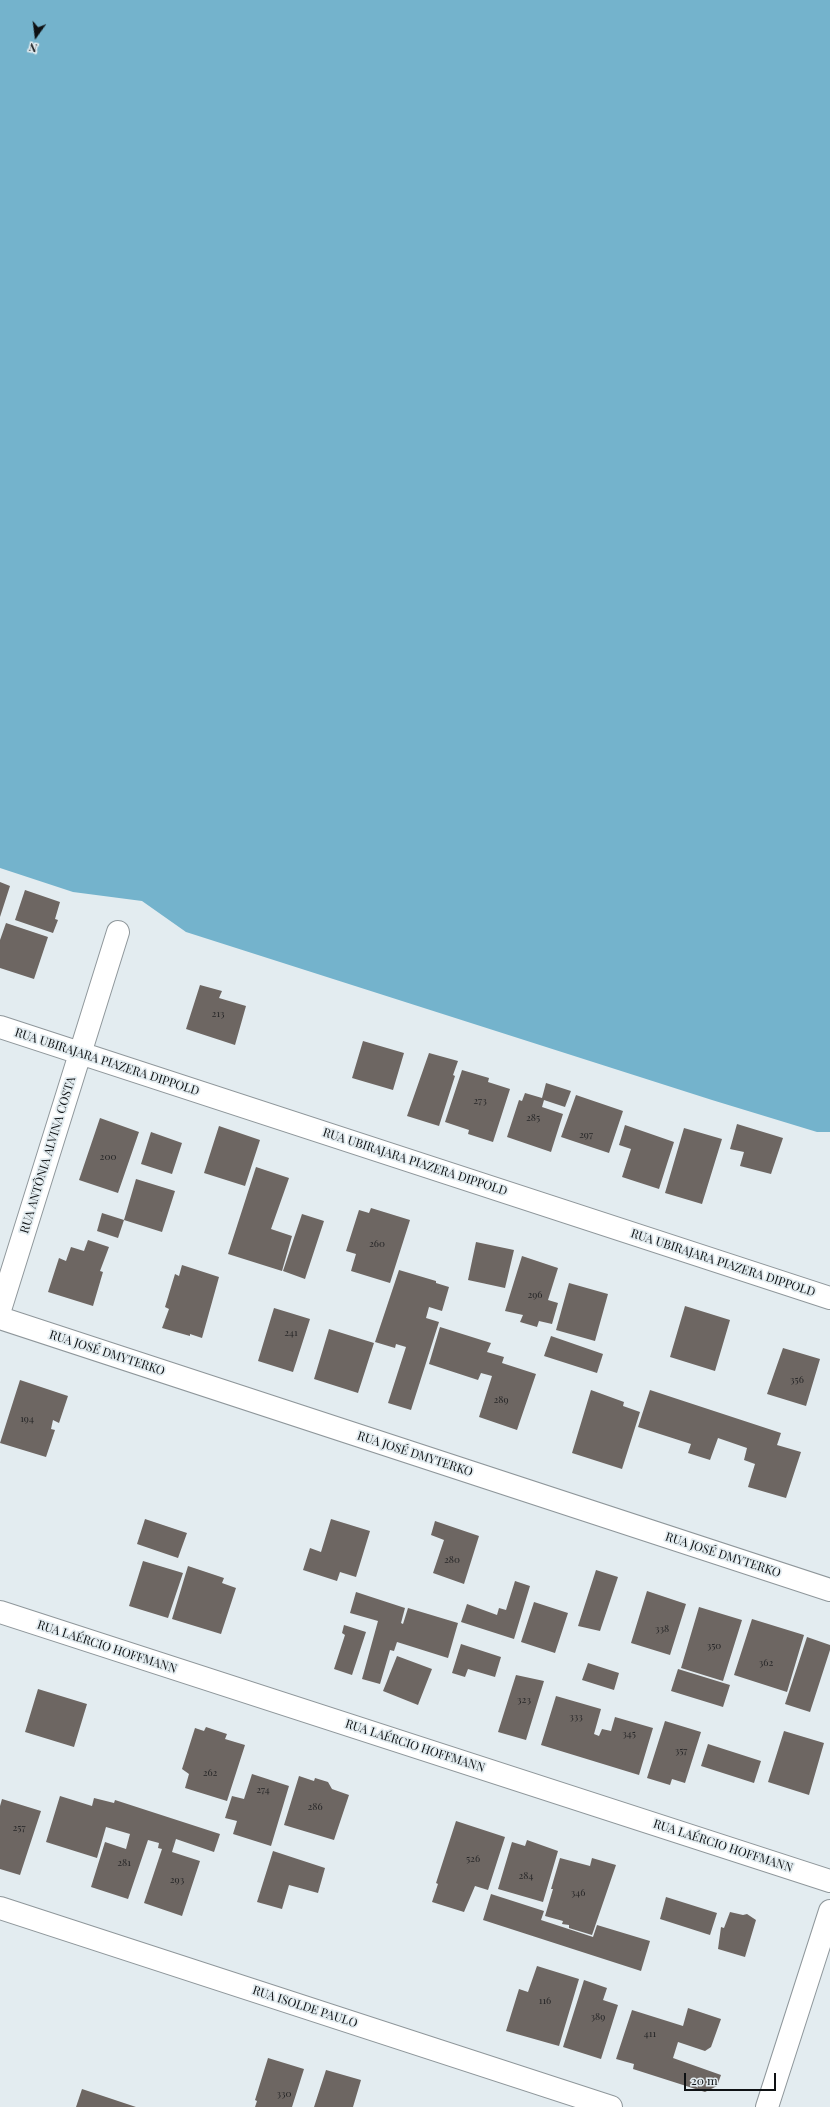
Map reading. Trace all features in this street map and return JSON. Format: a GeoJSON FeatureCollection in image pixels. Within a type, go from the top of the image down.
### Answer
{"type":"FeatureCollection","features":[{"type":"Feature","properties":{"kind":"street","name":"RUA ANTÔNIA ALVINA COSTA"},"geometry":{"type":"LineString","coordinates":[[0,1310],[118,932]]}},
{"type":"Feature","properties":{"kind":"street","name":"RUA UBIRAJARA PIAZERA DIPPOLD"},"geometry":{"type":"LineString","coordinates":[[0,1027],[830,1298]]}},
{"type":"Feature","properties":{"kind":"street","name":"RUA JOSÉ DMYTERKO"},"geometry":{"type":"LineString","coordinates":[[0,1318],[830,1590]]}},
{"type":"Feature","properties":{"kind":"street","name":"RUA LAÉRCIO HOFFMANN"},"geometry":{"type":"LineString","coordinates":[[0,1612],[830,1881]]}},
{"type":"Feature","properties":{"kind":"street","name":"RUA ISOLDE PAULO"},"geometry":{"type":"LineString","coordinates":[[0,1908],[611,2107]]}},
{"type":"Feature","properties":{"kind":"street"},"geometry":{"type":"LineString","coordinates":[[767,2107],[830,1911]]}},
{"type":"Feature","properties":{"kind":"shaded area"},"geometry":{"type":"Polygon","coordinates":[[[0,0],[830,0],[830,1132],[817,1132],[712,1100],[186,932],[142,901],[73,892],[0,868],[0,0]]]}},
{"type":"Feature","properties":{"kind":"building"},"geometry":{"type":"Polygon","coordinates":[[[0,882],[10,886],[0,917],[0,882]]]}},
{"type":"Feature","properties":{"kind":"building"},"geometry":{"type":"Polygon","coordinates":[[[25,890],[60,902],[55,919],[58,920],[53,933],[15,920],[25,890]]]}},
{"type":"Feature","properties":{"kind":"building"},"geometry":{"type":"Polygon","coordinates":[[[6,923],[48,937],[34,979],[0,968],[0,940],[6,923]]]}},
{"type":"Feature","properties":{"kind":"building"},"geometry":{"type":"Polygon","coordinates":[[[200,985],[222,991],[219,998],[246,1006],[235,1045],[186,1029],[200,985]]]}},
{"type":"Feature","properties":{"kind":"building"},"geometry":{"type":"Polygon","coordinates":[[[363,1041],[404,1053],[393,1090],[352,1078],[363,1041]]]}},
{"type":"Feature","properties":{"kind":"building"},"geometry":{"type":"Polygon","coordinates":[[[429,1053],[458,1061],[453,1075],[455,1076],[439,1126],[407,1116],[429,1053]]]}},
{"type":"Feature","properties":{"kind":"building"},"geometry":{"type":"Polygon","coordinates":[[[462,1070],[489,1078],[488,1082],[510,1089],[493,1142],[468,1134],[469,1130],[445,1122],[462,1070]]]}},
{"type":"Feature","properties":{"kind":"building"},"geometry":{"type":"Polygon","coordinates":[[[546,1083],[571,1091],[565,1107],[544,1100],[542,1107],[563,1114],[551,1152],[507,1137],[519,1100],[522,1101],[525,1093],[542,1098],[546,1083]]]}},
{"type":"Feature","properties":{"kind":"building"},"geometry":{"type":"Polygon","coordinates":[[[576,1095],[623,1111],[609,1153],[561,1137],[576,1095]]]}},
{"type":"Feature","properties":{"kind":"building"},"geometry":{"type":"Polygon","coordinates":[[[100,1118],[139,1132],[118,1193],[79,1180],[100,1118]]]}},
{"type":"Feature","properties":{"kind":"building"},"geometry":{"type":"Polygon","coordinates":[[[737,1124],[783,1138],[771,1174],[740,1166],[744,1152],[730,1149],[737,1124]]]}},
{"type":"Feature","properties":{"kind":"building"},"geometry":{"type":"Polygon","coordinates":[[[625,1125],[674,1142],[659,1189],[622,1177],[631,1149],[619,1145],[625,1125]]]}},
{"type":"Feature","properties":{"kind":"building"},"geometry":{"type":"Polygon","coordinates":[[[219,1126],[260,1140],[245,1186],[204,1173],[219,1126]]]}},
{"type":"Feature","properties":{"kind":"building"},"geometry":{"type":"Polygon","coordinates":[[[684,1128],[722,1139],[702,1204],[665,1193],[684,1128]]]}},
{"type":"Feature","properties":{"kind":"building"},"geometry":{"type":"Polygon","coordinates":[[[151,1132],[182,1143],[172,1174],[141,1164],[151,1132]]]}},
{"type":"Feature","properties":{"kind":"building"},"geometry":{"type":"Polygon","coordinates":[[[256,1167],[289,1178],[271,1229],[292,1236],[282,1271],[228,1254],[256,1167]]]}},
{"type":"Feature","properties":{"kind":"building"},"geometry":{"type":"Polygon","coordinates":[[[136,1179],[175,1191],[162,1232],[124,1220],[136,1179]]]}},
{"type":"Feature","properties":{"kind":"building"},"geometry":{"type":"Polygon","coordinates":[[[371,1208],[410,1220],[390,1283],[351,1271],[356,1254],[346,1251],[359,1210],[369,1213],[371,1208]]]}},
{"type":"Feature","properties":{"kind":"building"},"geometry":{"type":"Polygon","coordinates":[[[102,1213],[124,1220],[118,1238],[97,1231],[102,1213]]]}},
{"type":"Feature","properties":{"kind":"building"},"geometry":{"type":"Polygon","coordinates":[[[302,1214],[324,1221],[305,1279],[283,1271],[302,1214]]]}},
{"type":"Feature","properties":{"kind":"building"},"geometry":{"type":"Polygon","coordinates":[[[88,1240],[109,1247],[100,1271],[103,1272],[93,1306],[48,1292],[59,1258],[66,1261],[71,1247],[84,1251],[88,1240]]]}},
{"type":"Feature","properties":{"kind":"building"},"geometry":{"type":"Polygon","coordinates":[[[476,1242],[514,1250],[505,1288],[468,1280],[476,1242]]]}},
{"type":"Feature","properties":{"kind":"building"},"geometry":{"type":"Polygon","coordinates":[[[522,1256],[558,1268],[548,1300],[558,1303],[552,1324],[539,1321],[537,1327],[520,1322],[523,1315],[505,1311],[522,1256]]]}},
{"type":"Feature","properties":{"kind":"building"},"geometry":{"type":"Polygon","coordinates":[[[182,1265],[219,1277],[202,1338],[162,1328],[169,1309],[165,1307],[175,1274],[179,1276],[182,1265]]]}},
{"type":"Feature","properties":{"kind":"building"},"geometry":{"type":"Polygon","coordinates":[[[399,1270],[436,1281],[436,1283],[449,1287],[442,1311],[429,1307],[426,1318],[439,1322],[411,1410],[388,1403],[406,1347],[396,1344],[395,1348],[375,1342],[399,1270]]]}},
{"type":"Feature","properties":{"kind":"building"},"geometry":{"type":"Polygon","coordinates":[[[569,1283],[608,1294],[595,1341],[556,1330],[569,1283]]]}},
{"type":"Feature","properties":{"kind":"building"},"geometry":{"type":"Polygon","coordinates":[[[685,1306],[730,1320],[715,1371],[670,1357],[685,1306]]]}},
{"type":"Feature","properties":{"kind":"building"},"geometry":{"type":"Polygon","coordinates":[[[274,1308],[310,1319],[293,1372],[258,1361],[274,1308]]]}},
{"type":"Feature","properties":{"kind":"building"},"geometry":{"type":"Polygon","coordinates":[[[440,1327],[491,1343],[487,1352],[504,1357],[502,1363],[536,1374],[517,1430],[479,1417],[492,1376],[481,1373],[478,1380],[429,1364],[440,1327]]]}},
{"type":"Feature","properties":{"kind":"building"},"geometry":{"type":"Polygon","coordinates":[[[329,1329],[374,1343],[358,1393],[314,1379],[329,1329]]]}},
{"type":"Feature","properties":{"kind":"building"},"geometry":{"type":"Polygon","coordinates":[[[551,1336],[603,1354],[597,1373],[544,1356],[551,1336]]]}},
{"type":"Feature","properties":{"kind":"building"},"geometry":{"type":"Polygon","coordinates":[[[783,1348],[820,1359],[806,1406],[767,1394],[783,1348]]]}},
{"type":"Feature","properties":{"kind":"building"},"geometry":{"type":"Polygon","coordinates":[[[20,1380],[68,1396],[59,1423],[53,1420],[51,1429],[55,1430],[46,1457],[0,1443],[20,1380]]]}},
{"type":"Feature","properties":{"kind":"building"},"geometry":{"type":"Polygon","coordinates":[[[591,1390],[624,1402],[623,1406],[640,1412],[622,1469],[572,1453],[591,1390]]]}},
{"type":"Feature","properties":{"kind":"building"},"geometry":{"type":"Polygon","coordinates":[[[650,1390],[781,1433],[777,1445],[801,1452],[786,1498],[748,1487],[755,1464],[744,1460],[747,1448],[718,1438],[710,1460],[688,1453],[691,1444],[638,1427],[650,1390]]]}},
{"type":"Feature","properties":{"kind":"building"},"geometry":{"type":"Polygon","coordinates":[[[145,1519],[187,1533],[178,1558],[137,1544],[145,1519]]]}},
{"type":"Feature","properties":{"kind":"building"},"geometry":{"type":"Polygon","coordinates":[[[331,1519],[370,1531],[356,1577],[340,1572],[337,1581],[303,1570],[310,1548],[321,1552],[331,1519]]]}},
{"type":"Feature","properties":{"kind":"building"},"geometry":{"type":"Polygon","coordinates":[[[435,1521],[479,1536],[464,1584],[433,1573],[444,1540],[431,1535],[435,1521]]]}},
{"type":"Feature","properties":{"kind":"building"},"geometry":{"type":"Polygon","coordinates":[[[143,1561],[183,1573],[168,1618],[129,1606],[143,1561]]]}},
{"type":"Feature","properties":{"kind":"building"},"geometry":{"type":"Polygon","coordinates":[[[188,1566],[224,1578],[222,1583],[236,1588],[221,1634],[172,1619],[188,1566]]]}},
{"type":"Feature","properties":{"kind":"building"},"geometry":{"type":"Polygon","coordinates":[[[596,1570],[618,1577],[600,1631],[578,1626],[596,1570]]]}},
{"type":"Feature","properties":{"kind":"building"},"geometry":{"type":"Polygon","coordinates":[[[515,1581],[530,1586],[514,1639],[461,1622],[467,1604],[497,1615],[499,1608],[506,1610],[515,1581]]]}},
{"type":"Feature","properties":{"kind":"building"},"geometry":{"type":"Polygon","coordinates":[[[647,1591],[686,1604],[670,1655],[631,1643],[647,1591]]]}},
{"type":"Feature","properties":{"kind":"building"},"geometry":{"type":"Polygon","coordinates":[[[356,1592],[405,1608],[401,1623],[403,1624],[408,1608],[458,1623],[448,1658],[397,1642],[394,1651],[390,1650],[380,1684],[362,1679],[378,1621],[350,1613],[356,1592]]]}},
{"type":"Feature","properties":{"kind":"building"},"geometry":{"type":"Polygon","coordinates":[[[534,1602],[568,1613],[555,1653],[521,1642],[534,1602]]]}},
{"type":"Feature","properties":{"kind":"building"},"geometry":{"type":"Polygon","coordinates":[[[699,1607],[742,1620],[723,1681],[681,1668],[699,1607]]]}},
{"type":"Feature","properties":{"kind":"building"},"geometry":{"type":"Polygon","coordinates":[[[752,1619],[804,1635],[787,1692],[734,1675],[752,1619]]]}},
{"type":"Feature","properties":{"kind":"building"},"geometry":{"type":"Polygon","coordinates":[[[344,1625],[366,1632],[352,1675],[334,1669],[345,1635],[342,1633],[344,1625]]]}},
{"type":"Feature","properties":{"kind":"building"},"geometry":{"type":"Polygon","coordinates":[[[807,1637],[830,1645],[830,1650],[810,1712],[785,1704],[807,1637]]]}},
{"type":"Feature","properties":{"kind":"building"},"geometry":{"type":"Polygon","coordinates":[[[461,1644],[501,1657],[495,1677],[468,1669],[465,1677],[452,1673],[461,1644]]]}},
{"type":"Feature","properties":{"kind":"building"},"geometry":{"type":"Polygon","coordinates":[[[397,1656],[432,1669],[418,1705],[383,1691],[397,1656]]]}},
{"type":"Feature","properties":{"kind":"building"},"geometry":{"type":"Polygon","coordinates":[[[588,1663],[619,1673],[614,1690],[582,1680],[588,1663]]]}},
{"type":"Feature","properties":{"kind":"building"},"geometry":{"type":"Polygon","coordinates":[[[678,1669],[730,1685],[723,1707],[671,1691],[678,1669]]]}},
{"type":"Feature","properties":{"kind":"building"},"geometry":{"type":"Polygon","coordinates":[[[516,1675],[544,1681],[526,1740],[498,1732],[516,1675]]]}},
{"type":"Feature","properties":{"kind":"building"},"geometry":{"type":"Polygon","coordinates":[[[38,1689],[87,1704],[74,1747],[25,1732],[38,1689]]]}},
{"type":"Feature","properties":{"kind":"building"},"geometry":{"type":"Polygon","coordinates":[[[556,1696],[601,1709],[594,1734],[599,1736],[602,1729],[611,1731],[615,1717],[653,1728],[639,1775],[541,1745],[556,1696]]]}},
{"type":"Feature","properties":{"kind":"building"},"geometry":{"type":"Polygon","coordinates":[[[665,1721],[701,1732],[685,1783],[672,1779],[670,1785],[647,1778],[665,1721]]]}},
{"type":"Feature","properties":{"kind":"building"},"geometry":{"type":"Polygon","coordinates":[[[206,1727],[227,1734],[225,1739],[245,1745],[227,1801],[185,1788],[189,1774],[182,1769],[195,1728],[204,1731],[206,1727]]]}},
{"type":"Feature","properties":{"kind":"building"},"geometry":{"type":"Polygon","coordinates":[[[784,1731],[824,1743],[809,1795],[768,1782],[784,1731]]]}},
{"type":"Feature","properties":{"kind":"building"},"geometry":{"type":"Polygon","coordinates":[[[708,1744],[761,1761],[754,1783],[701,1766],[708,1744]]]}},
{"type":"Feature","properties":{"kind":"building"},"geometry":{"type":"Polygon","coordinates":[[[252,1774],[289,1786],[271,1846],[233,1834],[237,1821],[225,1818],[232,1796],[244,1799],[252,1774]]]}},
{"type":"Feature","properties":{"kind":"building"},"geometry":{"type":"Polygon","coordinates":[[[299,1776],[314,1781],[315,1778],[328,1782],[332,1789],[349,1795],[334,1840],[284,1825],[299,1776]]]}},
{"type":"Feature","properties":{"kind":"building"},"geometry":{"type":"Polygon","coordinates":[[[60,1796],[92,1806],[94,1798],[114,1803],[115,1800],[220,1834],[214,1852],[176,1839],[172,1852],[200,1861],[182,1916],[144,1903],[162,1849],[158,1848],[159,1843],[148,1840],[128,1899],[91,1887],[105,1842],[126,1849],[130,1834],[106,1827],[97,1858],[46,1842],[60,1796]]]}},
{"type":"Feature","properties":{"kind":"building"},"geometry":{"type":"Polygon","coordinates":[[[2,1799],[41,1811],[20,1875],[0,1869],[0,1806],[2,1799]]]}},
{"type":"Feature","properties":{"kind":"building"},"geometry":{"type":"Polygon","coordinates":[[[456,1821],[505,1837],[488,1890],[475,1886],[464,1912],[432,1902],[438,1884],[436,1883],[456,1821]]]}},
{"type":"Feature","properties":{"kind":"building"},"geometry":{"type":"Polygon","coordinates":[[[527,1840],[558,1851],[543,1902],[498,1889],[512,1842],[525,1846],[527,1840]]]}},
{"type":"Feature","properties":{"kind":"building"},"geometry":{"type":"Polygon","coordinates":[[[273,1851],[325,1868],[318,1893],[289,1885],[282,1909],[257,1902],[273,1851]]]}},
{"type":"Feature","properties":{"kind":"building"},"geometry":{"type":"Polygon","coordinates":[[[560,1858],[590,1866],[592,1858],[616,1865],[592,1935],[569,1928],[569,1925],[562,1924],[563,1921],[545,1916],[560,1858]]]}},
{"type":"Feature","properties":{"kind":"building"},"geometry":{"type":"Polygon","coordinates":[[[491,1894],[544,1911],[541,1920],[593,1937],[597,1925],[650,1941],[641,1971],[483,1920],[491,1894]]]}},
{"type":"Feature","properties":{"kind":"building"},"geometry":{"type":"Polygon","coordinates":[[[666,1897],[717,1913],[710,1935],[660,1919],[666,1897]]]}},
{"type":"Feature","properties":{"kind":"building"},"geometry":{"type":"Polygon","coordinates":[[[730,1912],[743,1915],[747,1914],[756,1920],[745,1957],[718,1949],[721,1927],[724,1928],[730,1912]]]}},
{"type":"Feature","properties":{"kind":"building"},"geometry":{"type":"Polygon","coordinates":[[[537,1966],[579,1979],[559,2046],[506,2031],[519,1989],[528,1992],[537,1966]]]}},
{"type":"Feature","properties":{"kind":"building"},"geometry":{"type":"Polygon","coordinates":[[[584,1980],[607,1988],[603,2000],[618,2005],[601,2059],[563,2047],[584,1980]]]}},
{"type":"Feature","properties":{"kind":"building"},"geometry":{"type":"Polygon","coordinates":[[[688,2008],[721,2019],[711,2047],[705,2051],[678,2042],[673,2058],[721,2075],[717,2086],[705,2092],[633,2069],[634,2064],[616,2059],[632,2010],[683,2026],[688,2008]]]}},
{"type":"Feature","properties":{"kind":"building"},"geometry":{"type":"Polygon","coordinates":[[[268,2058],[304,2069],[292,2107],[255,2107],[257,2101],[255,2100],[268,2058]]]}},
{"type":"Feature","properties":{"kind":"building"},"geometry":{"type":"Polygon","coordinates":[[[326,2070],[361,2080],[353,2107],[314,2107],[326,2070]]]}},
{"type":"Feature","properties":{"kind":"building"},"geometry":{"type":"Polygon","coordinates":[[[82,2089],[136,2107],[76,2107],[82,2089]]]}}]}
